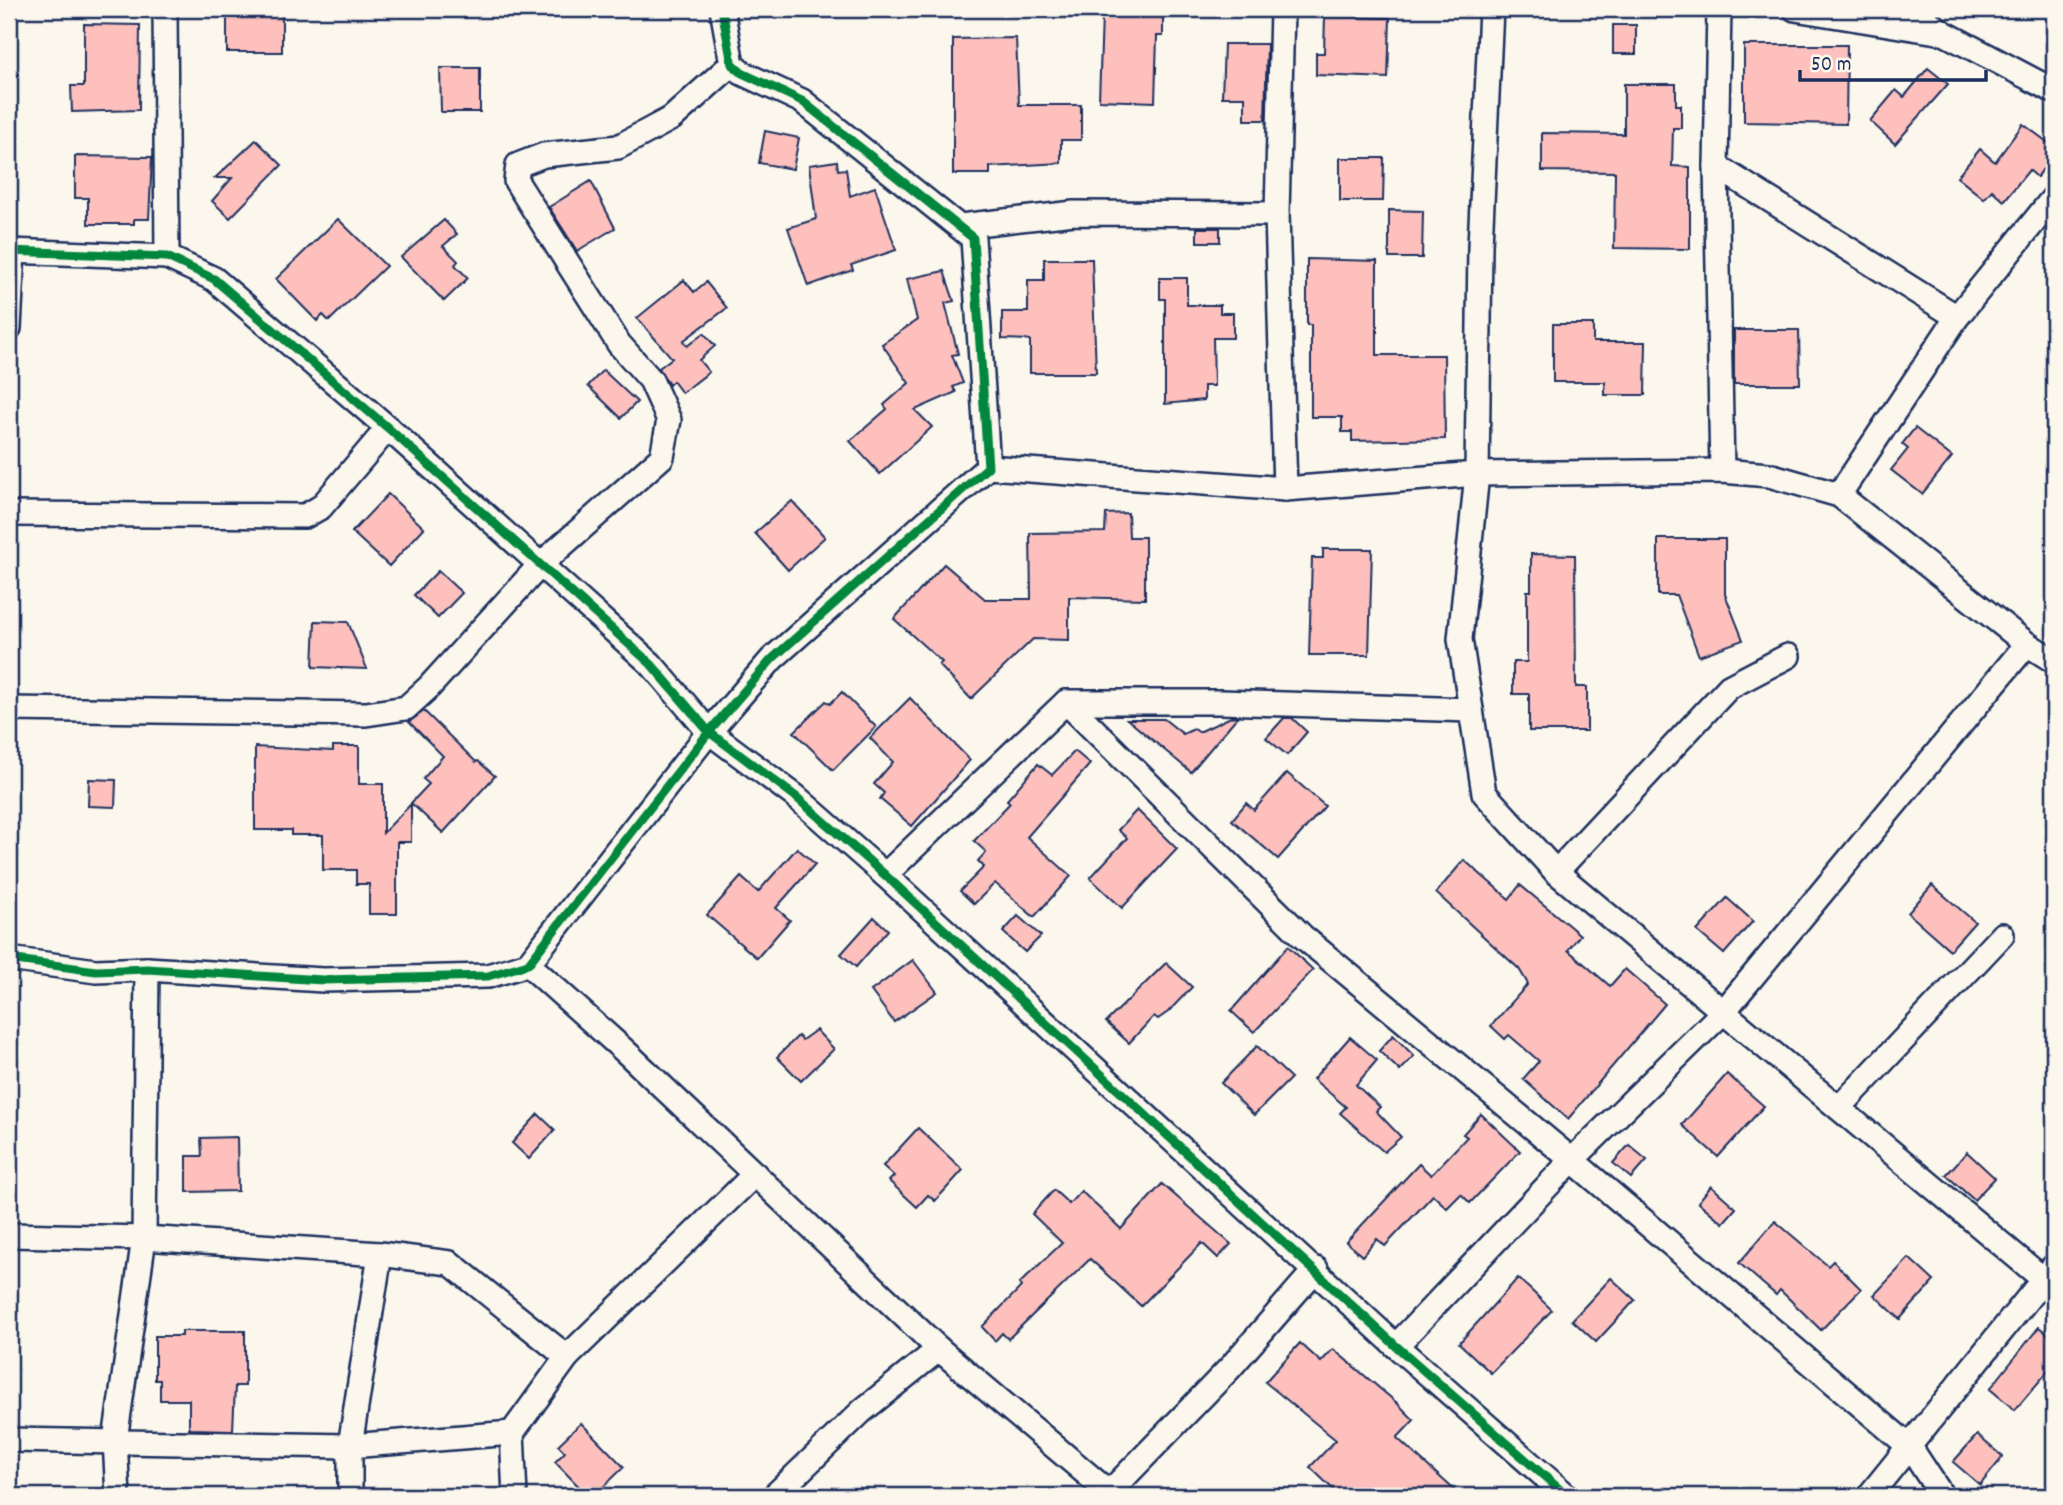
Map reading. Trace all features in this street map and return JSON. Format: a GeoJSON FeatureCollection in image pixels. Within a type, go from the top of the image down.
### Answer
{"type":"FeatureCollection","features":[{"type":"Feature","properties":{"kind":"street"},"geometry":{"type":"LineString","coordinates":[[165,9],[167,257]]}},
{"type":"Feature","properties":{"kind":"street"},"geometry":{"type":"LineString","coordinates":[[722,9],[732,64],[742,73],[802,101],[973,238],[988,467]]}},
{"type":"Feature","properties":{"kind":"street"},"geometry":{"type":"LineString","coordinates":[[1282,9],[1277,214],[1285,489]]}},
{"type":"Feature","properties":{"kind":"street"},"geometry":{"type":"LineString","coordinates":[[1491,9],[1480,246],[1477,474],[1460,639],[1484,793],[1556,872],[1839,1108],[2051,1278],[1869,1496]]}},
{"type":"Feature","properties":{"kind":"street"},"geometry":{"type":"LineString","coordinates":[[1719,9],[1716,166],[1722,471]]}},
{"type":"Feature","properties":{"kind":"street"},"geometry":{"type":"LineString","coordinates":[[1795,9],[1944,33]]}},
{"type":"Feature","properties":{"kind":"street"},"geometry":{"type":"LineString","coordinates":[[1910,9],[1944,33],[2054,90]]}},
{"type":"Feature","properties":{"kind":"street"},"geometry":{"type":"LineString","coordinates":[[9,709],[366,714],[406,708],[429,687],[540,565],[662,457],[669,421],[651,380],[619,345],[516,181],[518,164],[544,155],[618,146],[672,118],[732,64]]}},
{"type":"Feature","properties":{"kind":"street"},"geometry":{"type":"LineString","coordinates":[[1716,166],[1957,317]]}},
{"type":"Feature","properties":{"kind":"street"},"geometry":{"type":"LineString","coordinates":[[1839,495],[1957,317],[2054,197]]}},
{"type":"Feature","properties":{"kind":"street"},"geometry":{"type":"LineString","coordinates":[[960,226],[1074,213],[1277,214]]}},
{"type":"Feature","properties":{"kind":"street"},"geometry":{"type":"LineString","coordinates":[[9,328],[11,251],[167,257],[214,279],[388,428],[651,664],[709,732],[795,796],[885,875],[1316,1269],[1396,1346],[1567,1496]]}},
{"type":"Feature","properties":{"kind":"street"},"geometry":{"type":"LineString","coordinates":[[9,514],[305,516],[321,507],[388,428]]}},
{"type":"Feature","properties":{"kind":"street"},"geometry":{"type":"LineString","coordinates":[[9,959],[96,971],[147,969],[335,979],[488,976],[528,964],[709,732],[772,659],[988,467],[1285,489],[1477,474],[1722,471],[1769,475],[1839,495],[2027,643],[2054,661]]}},
{"type":"Feature","properties":{"kind":"street"},"geometry":{"type":"LineString","coordinates":[[1396,1346],[1572,1160],[1724,1011],[2027,643]]}},
{"type":"Feature","properties":{"kind":"street"},"geometry":{"type":"LineString","coordinates":[[1556,872],[1729,687],[1788,656]]}},
{"type":"Feature","properties":{"kind":"street"},"geometry":{"type":"LineString","coordinates":[[885,875],[1066,702],[1221,702],[1471,710]]}},
{"type":"Feature","properties":{"kind":"street"},"geometry":{"type":"LineString","coordinates":[[1066,702],[1302,936],[1572,1160],[1910,1447],[1942,1496]]}},
{"type":"Feature","properties":{"kind":"street"},"geometry":{"type":"LineString","coordinates":[[1839,1108],[2002,935]]}},
{"type":"Feature","properties":{"kind":"street"},"geometry":{"type":"LineString","coordinates":[[528,964],[939,1349],[1109,1495],[1229,1368],[1316,1269]]}},
{"type":"Feature","properties":{"kind":"street"},"geometry":{"type":"LineString","coordinates":[[118,1496],[115,1440],[145,1238],[147,969]]}},
{"type":"Feature","properties":{"kind":"street"},"geometry":{"type":"LineString","coordinates":[[514,1496],[512,1433],[567,1357],[755,1174]]}},
{"type":"Feature","properties":{"kind":"street"},"geometry":{"type":"LineString","coordinates":[[9,1235],[145,1238],[380,1254],[450,1263],[567,1357]]}},
{"type":"Feature","properties":{"kind":"street"},"geometry":{"type":"LineString","coordinates":[[350,1496],[350,1446],[380,1254]]}},
{"type":"Feature","properties":{"kind":"street"},"geometry":{"type":"LineString","coordinates":[[774,1496],[862,1411],[939,1349]]}},
{"type":"Feature","properties":{"kind":"street"},"geometry":{"type":"LineString","coordinates":[[9,1440],[350,1446],[512,1433]]}},
{"type":"Feature","properties":{"kind":"building"},"geometry":{"type":"Polygon","coordinates":[[[282,14],[282,52],[227,52],[227,15],[282,14]]]}},
{"type":"Feature","properties":{"kind":"building"},"geometry":{"type":"Polygon","coordinates":[[[1163,15],[1163,36],[1157,36],[1155,102],[1099,100],[1102,16],[1163,15]]]}},
{"type":"Feature","properties":{"kind":"building"},"geometry":{"type":"Polygon","coordinates":[[[1325,16],[1390,18],[1388,78],[1316,75],[1316,53],[1324,53],[1325,16]]]}},
{"type":"Feature","properties":{"kind":"building"},"geometry":{"type":"Polygon","coordinates":[[[84,24],[140,25],[139,110],[72,112],[71,86],[84,86],[84,24]]]}},
{"type":"Feature","properties":{"kind":"building"},"geometry":{"type":"Polygon","coordinates":[[[1613,25],[1636,25],[1636,54],[1613,54],[1613,25]]]}},
{"type":"Feature","properties":{"kind":"building"},"geometry":{"type":"Polygon","coordinates":[[[1016,38],[1019,105],[1081,105],[1081,140],[1061,140],[1061,163],[990,167],[990,174],[953,174],[953,39],[1016,38]]]}},
{"type":"Feature","properties":{"kind":"building"},"geometry":{"type":"Polygon","coordinates":[[[1224,44],[1267,44],[1265,120],[1245,120],[1245,97],[1222,97],[1224,44]]]}},
{"type":"Feature","properties":{"kind":"building"},"geometry":{"type":"Polygon","coordinates":[[[1744,45],[1847,45],[1846,124],[1744,122],[1744,45]]]}},
{"type":"Feature","properties":{"kind":"building"},"geometry":{"type":"Polygon","coordinates":[[[440,68],[480,68],[480,112],[441,112],[440,68]]]}},
{"type":"Feature","properties":{"kind":"building"},"geometry":{"type":"Polygon","coordinates":[[[1928,68],[1948,84],[1895,144],[1870,121],[1896,90],[1904,97],[1928,68]]]}},
{"type":"Feature","properties":{"kind":"building"},"geometry":{"type":"Polygon","coordinates":[[[1624,84],[1676,84],[1676,105],[1681,105],[1681,128],[1673,128],[1672,166],[1690,167],[1690,249],[1614,248],[1615,172],[1542,171],[1542,133],[1624,134],[1624,84]]]}},
{"type":"Feature","properties":{"kind":"building"},"geometry":{"type":"Polygon","coordinates":[[[2023,124],[2054,147],[2054,154],[2037,177],[2029,170],[2004,201],[1992,190],[1984,199],[1957,177],[1980,149],[1995,162],[2023,124]]]}},
{"type":"Feature","properties":{"kind":"building"},"geometry":{"type":"Polygon","coordinates":[[[765,131],[799,138],[793,169],[759,163],[765,131]]]}},
{"type":"Feature","properties":{"kind":"building"},"geometry":{"type":"Polygon","coordinates":[[[256,140],[282,165],[230,218],[212,201],[232,178],[215,178],[256,140]]]}},
{"type":"Feature","properties":{"kind":"building"},"geometry":{"type":"Polygon","coordinates":[[[75,156],[152,157],[149,219],[134,219],[134,224],[88,224],[88,198],[75,198],[75,156]]]}},
{"type":"Feature","properties":{"kind":"building"},"geometry":{"type":"Polygon","coordinates":[[[1340,158],[1384,158],[1383,201],[1340,201],[1340,158]]]}},
{"type":"Feature","properties":{"kind":"building"},"geometry":{"type":"Polygon","coordinates":[[[837,161],[838,170],[846,169],[850,196],[875,187],[896,250],[851,265],[853,270],[808,286],[788,228],[816,219],[809,165],[837,161]]]}},
{"type":"Feature","properties":{"kind":"building"},"geometry":{"type":"Polygon","coordinates":[[[591,181],[615,228],[577,251],[549,207],[591,181]]]}},
{"type":"Feature","properties":{"kind":"building"},"geometry":{"type":"Polygon","coordinates":[[[1389,210],[1423,211],[1422,258],[1389,258],[1389,210]]]}},
{"type":"Feature","properties":{"kind":"building"},"geometry":{"type":"Polygon","coordinates":[[[338,219],[386,266],[329,321],[323,315],[317,321],[276,279],[338,219]]]}},
{"type":"Feature","properties":{"kind":"building"},"geometry":{"type":"Polygon","coordinates":[[[444,220],[457,234],[443,246],[458,261],[455,265],[468,278],[444,301],[401,257],[444,220]]]}},
{"type":"Feature","properties":{"kind":"building"},"geometry":{"type":"Polygon","coordinates":[[[1197,228],[1220,228],[1220,242],[1197,242],[1197,228]]]}},
{"type":"Feature","properties":{"kind":"building"},"geometry":{"type":"Polygon","coordinates":[[[1044,259],[1092,259],[1096,373],[1030,373],[1030,340],[1002,339],[1002,312],[1028,312],[1028,280],[1044,280],[1044,259]]]}},
{"type":"Feature","properties":{"kind":"building"},"geometry":{"type":"Polygon","coordinates":[[[1307,259],[1377,261],[1377,355],[1444,355],[1445,439],[1352,441],[1352,432],[1342,432],[1342,417],[1311,417],[1311,325],[1307,325],[1307,259]]]}},
{"type":"Feature","properties":{"kind":"building"},"geometry":{"type":"Polygon","coordinates":[[[944,271],[954,301],[945,303],[958,354],[952,355],[963,383],[953,387],[956,392],[915,410],[932,427],[880,474],[850,441],[887,409],[884,405],[909,383],[882,344],[917,320],[907,279],[944,271]]]}},
{"type":"Feature","properties":{"kind":"building"},"geometry":{"type":"Polygon","coordinates":[[[1160,278],[1187,278],[1187,305],[1220,305],[1220,313],[1233,313],[1233,338],[1213,338],[1214,386],[1204,386],[1204,400],[1165,404],[1165,299],[1160,299],[1160,278]]]}},
{"type":"Feature","properties":{"kind":"building"},"geometry":{"type":"Polygon","coordinates":[[[684,280],[694,292],[706,282],[727,308],[683,341],[687,346],[704,333],[715,346],[699,360],[709,372],[682,393],[673,381],[669,385],[659,368],[672,358],[637,318],[684,280]]]}},
{"type":"Feature","properties":{"kind":"building"},"geometry":{"type":"Polygon","coordinates":[[[1553,324],[1593,324],[1593,342],[1646,342],[1645,395],[1605,395],[1605,382],[1553,382],[1553,324]]]}},
{"type":"Feature","properties":{"kind":"building"},"geometry":{"type":"Polygon","coordinates":[[[1734,330],[1799,330],[1800,384],[1734,384],[1734,330]]]}},
{"type":"Feature","properties":{"kind":"building"},"geometry":{"type":"Polygon","coordinates":[[[603,370],[637,402],[621,418],[588,386],[603,370]]]}},
{"type":"Feature","properties":{"kind":"building"},"geometry":{"type":"Polygon","coordinates":[[[1915,428],[1952,457],[1922,494],[1891,470],[1908,449],[1902,444],[1915,428]]]}},
{"type":"Feature","properties":{"kind":"building"},"geometry":{"type":"Polygon","coordinates":[[[388,494],[424,528],[389,566],[352,532],[388,494]]]}},
{"type":"Feature","properties":{"kind":"building"},"geometry":{"type":"Polygon","coordinates":[[[792,501],[825,537],[788,570],[755,533],[792,501]]]}},
{"type":"Feature","properties":{"kind":"building"},"geometry":{"type":"Polygon","coordinates":[[[1128,513],[1129,537],[1145,537],[1145,599],[1069,597],[1069,640],[1033,639],[971,699],[939,665],[942,662],[894,619],[944,564],[985,599],[1031,599],[1030,533],[1105,532],[1106,514],[1128,513]]]}},
{"type":"Feature","properties":{"kind":"building"},"geometry":{"type":"Polygon","coordinates":[[[1658,539],[1725,539],[1725,594],[1743,640],[1699,656],[1676,595],[1658,595],[1658,539]]]}},
{"type":"Feature","properties":{"kind":"building"},"geometry":{"type":"Polygon","coordinates":[[[1323,549],[1372,549],[1369,655],[1309,655],[1312,558],[1323,558],[1323,549]]]}},
{"type":"Feature","properties":{"kind":"building"},"geometry":{"type":"Polygon","coordinates":[[[1531,554],[1575,555],[1576,687],[1587,687],[1587,731],[1529,731],[1529,694],[1513,694],[1513,662],[1527,662],[1527,591],[1531,591],[1531,554]]]}},
{"type":"Feature","properties":{"kind":"building"},"geometry":{"type":"Polygon","coordinates":[[[438,571],[462,593],[438,618],[414,595],[438,571]]]}},
{"type":"Feature","properties":{"kind":"building"},"geometry":{"type":"Polygon","coordinates":[[[315,621],[348,622],[367,669],[313,667],[315,621]]]}},
{"type":"Feature","properties":{"kind":"building"},"geometry":{"type":"Polygon","coordinates":[[[842,692],[876,727],[833,770],[794,732],[826,701],[830,704],[842,692]]]}},
{"type":"Feature","properties":{"kind":"building"},"geometry":{"type":"Polygon","coordinates":[[[910,698],[970,760],[912,826],[880,799],[884,793],[874,784],[893,762],[870,738],[910,698]]]}},
{"type":"Feature","properties":{"kind":"building"},"geometry":{"type":"Polygon","coordinates":[[[424,711],[476,762],[495,776],[443,833],[411,803],[429,784],[423,779],[443,756],[409,722],[424,711]]]}},
{"type":"Feature","properties":{"kind":"building"},"geometry":{"type":"Polygon","coordinates":[[[1233,716],[1237,717],[1191,772],[1127,719],[1164,719],[1183,734],[1194,729],[1199,732],[1233,716]]]}},
{"type":"Feature","properties":{"kind":"building"},"geometry":{"type":"Polygon","coordinates":[[[1284,718],[1292,718],[1307,732],[1287,755],[1266,738],[1284,718]]]}},
{"type":"Feature","properties":{"kind":"building"},"geometry":{"type":"Polygon","coordinates":[[[333,746],[359,746],[359,784],[383,784],[383,833],[411,804],[411,842],[397,842],[397,914],[369,914],[369,884],[356,884],[356,870],[323,870],[323,835],[291,835],[291,830],[255,830],[255,747],[333,751],[333,746]]]}},
{"type":"Feature","properties":{"kind":"building"},"geometry":{"type":"Polygon","coordinates":[[[1075,751],[1090,764],[1027,837],[1071,876],[1034,917],[995,883],[974,904],[960,891],[984,867],[978,861],[986,852],[974,841],[1010,803],[1007,800],[1038,764],[1052,775],[1075,751]]]}},
{"type":"Feature","properties":{"kind":"building"},"geometry":{"type":"Polygon","coordinates":[[[1287,773],[1325,806],[1278,859],[1232,820],[1246,803],[1254,810],[1287,773]]]}},
{"type":"Feature","properties":{"kind":"building"},"geometry":{"type":"Polygon","coordinates":[[[89,779],[116,780],[115,807],[88,806],[89,779]]]}},
{"type":"Feature","properties":{"kind":"building"},"geometry":{"type":"Polygon","coordinates":[[[1137,810],[1177,849],[1122,908],[1090,878],[1127,838],[1118,830],[1137,810]]]}},
{"type":"Feature","properties":{"kind":"building"},"geometry":{"type":"Polygon","coordinates":[[[797,848],[815,864],[776,908],[790,920],[757,958],[707,915],[741,877],[758,892],[797,848]]]}},
{"type":"Feature","properties":{"kind":"building"},"geometry":{"type":"Polygon","coordinates":[[[1464,860],[1509,899],[1520,885],[1580,935],[1568,950],[1610,986],[1625,969],[1665,1004],[1568,1119],[1523,1079],[1539,1061],[1509,1035],[1505,1039],[1491,1026],[1528,984],[1519,969],[1436,893],[1464,860]]]}},
{"type":"Feature","properties":{"kind":"building"},"geometry":{"type":"Polygon","coordinates":[[[1932,885],[1975,922],[1950,950],[1908,913],[1932,885]]]}},
{"type":"Feature","properties":{"kind":"building"},"geometry":{"type":"Polygon","coordinates":[[[1727,898],[1753,921],[1724,954],[1697,931],[1727,898]]]}},
{"type":"Feature","properties":{"kind":"building"},"geometry":{"type":"Polygon","coordinates":[[[1018,916],[1041,936],[1025,952],[1003,932],[1018,916]]]}},
{"type":"Feature","properties":{"kind":"building"},"geometry":{"type":"Polygon","coordinates":[[[874,917],[888,930],[856,967],[841,954],[874,917]]]}},
{"type":"Feature","properties":{"kind":"building"},"geometry":{"type":"Polygon","coordinates":[[[1288,946],[1313,970],[1254,1032],[1231,1011],[1288,946]]]}},
{"type":"Feature","properties":{"kind":"building"},"geometry":{"type":"Polygon","coordinates":[[[913,960],[937,992],[894,1022],[871,991],[913,960]]]}},
{"type":"Feature","properties":{"kind":"building"},"geometry":{"type":"Polygon","coordinates":[[[1166,963],[1192,987],[1168,1012],[1158,1019],[1154,1016],[1129,1043],[1106,1022],[1166,963]]]}},
{"type":"Feature","properties":{"kind":"building"},"geometry":{"type":"Polygon","coordinates":[[[816,1030],[834,1049],[801,1081],[777,1057],[798,1036],[802,1040],[816,1030]]]}},
{"type":"Feature","properties":{"kind":"building"},"geometry":{"type":"Polygon","coordinates":[[[1393,1035],[1414,1056],[1400,1071],[1379,1051],[1393,1035]]]}},
{"type":"Feature","properties":{"kind":"building"},"geometry":{"type":"Polygon","coordinates":[[[1350,1037],[1377,1060],[1356,1085],[1380,1107],[1376,1111],[1401,1137],[1384,1152],[1340,1113],[1346,1107],[1313,1079],[1350,1037]]]}},
{"type":"Feature","properties":{"kind":"building"},"geometry":{"type":"Polygon","coordinates":[[[1257,1046],[1291,1078],[1254,1115],[1221,1083],[1257,1046]]]}},
{"type":"Feature","properties":{"kind":"building"},"geometry":{"type":"Polygon","coordinates":[[[1727,1074],[1764,1106],[1718,1157],[1682,1125],[1727,1074]]]}},
{"type":"Feature","properties":{"kind":"building"},"geometry":{"type":"Polygon","coordinates":[[[538,1114],[555,1130],[529,1159],[512,1143],[538,1114]]]}},
{"type":"Feature","properties":{"kind":"building"},"geometry":{"type":"Polygon","coordinates":[[[1481,1114],[1520,1151],[1470,1203],[1461,1194],[1447,1208],[1433,1195],[1385,1246],[1377,1239],[1362,1256],[1346,1242],[1419,1164],[1431,1175],[1467,1137],[1463,1134],[1481,1114]]]}},
{"type":"Feature","properties":{"kind":"building"},"geometry":{"type":"Polygon","coordinates":[[[918,1128],[963,1170],[935,1201],[928,1195],[917,1207],[889,1181],[894,1176],[883,1166],[918,1128]]]}},
{"type":"Feature","properties":{"kind":"building"},"geometry":{"type":"Polygon","coordinates":[[[237,1137],[238,1191],[187,1192],[187,1156],[202,1156],[201,1138],[237,1137]]]}},
{"type":"Feature","properties":{"kind":"building"},"geometry":{"type":"Polygon","coordinates":[[[1629,1145],[1647,1160],[1631,1178],[1613,1163],[1629,1145]]]}},
{"type":"Feature","properties":{"kind":"building"},"geometry":{"type":"Polygon","coordinates":[[[1967,1152],[1995,1178],[1974,1200],[1946,1175],[1967,1152]]]}},
{"type":"Feature","properties":{"kind":"building"},"geometry":{"type":"Polygon","coordinates":[[[1162,1184],[1231,1244],[1218,1258],[1202,1243],[1141,1306],[1090,1259],[1008,1339],[1002,1333],[995,1341],[982,1327],[1021,1287],[1019,1284],[1062,1243],[1032,1214],[1054,1190],[1069,1204],[1081,1191],[1121,1229],[1162,1184]]]}},
{"type":"Feature","properties":{"kind":"building"},"geometry":{"type":"Polygon","coordinates":[[[1711,1186],[1736,1208],[1723,1223],[1698,1202],[1711,1186]]]}},
{"type":"Feature","properties":{"kind":"building"},"geometry":{"type":"Polygon","coordinates":[[[1775,1221],[1828,1266],[1833,1261],[1861,1289],[1821,1330],[1780,1290],[1776,1295],[1739,1263],[1775,1221]]]}},
{"type":"Feature","properties":{"kind":"building"},"geometry":{"type":"Polygon","coordinates":[[[1909,1258],[1934,1281],[1900,1319],[1874,1295],[1909,1258]]]}},
{"type":"Feature","properties":{"kind":"building"},"geometry":{"type":"Polygon","coordinates":[[[1518,1278],[1552,1310],[1491,1373],[1459,1343],[1518,1278]]]}},
{"type":"Feature","properties":{"kind":"building"},"geometry":{"type":"Polygon","coordinates":[[[1611,1278],[1635,1300],[1596,1342],[1572,1320],[1611,1278]]]}},
{"type":"Feature","properties":{"kind":"building"},"geometry":{"type":"Polygon","coordinates":[[[2039,1327],[2054,1339],[2054,1364],[2015,1410],[1990,1389],[2039,1327]]]}},
{"type":"Feature","properties":{"kind":"building"},"geometry":{"type":"Polygon","coordinates":[[[182,1331],[245,1331],[245,1386],[235,1386],[233,1430],[189,1429],[189,1400],[160,1400],[160,1380],[155,1380],[155,1336],[182,1336],[182,1331]]]}},
{"type":"Feature","properties":{"kind":"building"},"geometry":{"type":"Polygon","coordinates":[[[1300,1343],[1321,1362],[1333,1349],[1397,1403],[1414,1420],[1397,1438],[1461,1496],[1340,1496],[1310,1467],[1336,1440],[1265,1382],[1300,1343]]]}},
{"type":"Feature","properties":{"kind":"building"},"geometry":{"type":"Polygon","coordinates":[[[581,1423],[624,1467],[594,1496],[588,1496],[555,1462],[565,1452],[558,1445],[581,1423]]]}},
{"type":"Feature","properties":{"kind":"building"},"geometry":{"type":"Polygon","coordinates":[[[1977,1435],[2003,1457],[1980,1485],[1953,1462],[1977,1435]]]}},
{"type":"Feature","properties":{"kind":"cycle path"},"geometry":{"type":"LineString","coordinates":[[9,959],[96,971],[147,969],[323,980],[488,976],[528,964],[709,732],[772,659],[988,467],[973,238],[802,101],[742,73],[732,64],[722,9]]}},
{"type":"Feature","properties":{"kind":"cycle path"},"geometry":{"type":"LineString","coordinates":[[9,251],[167,257],[214,279],[388,428],[651,664],[709,732],[795,796],[885,875],[1396,1346],[1567,1496]]}}]}
